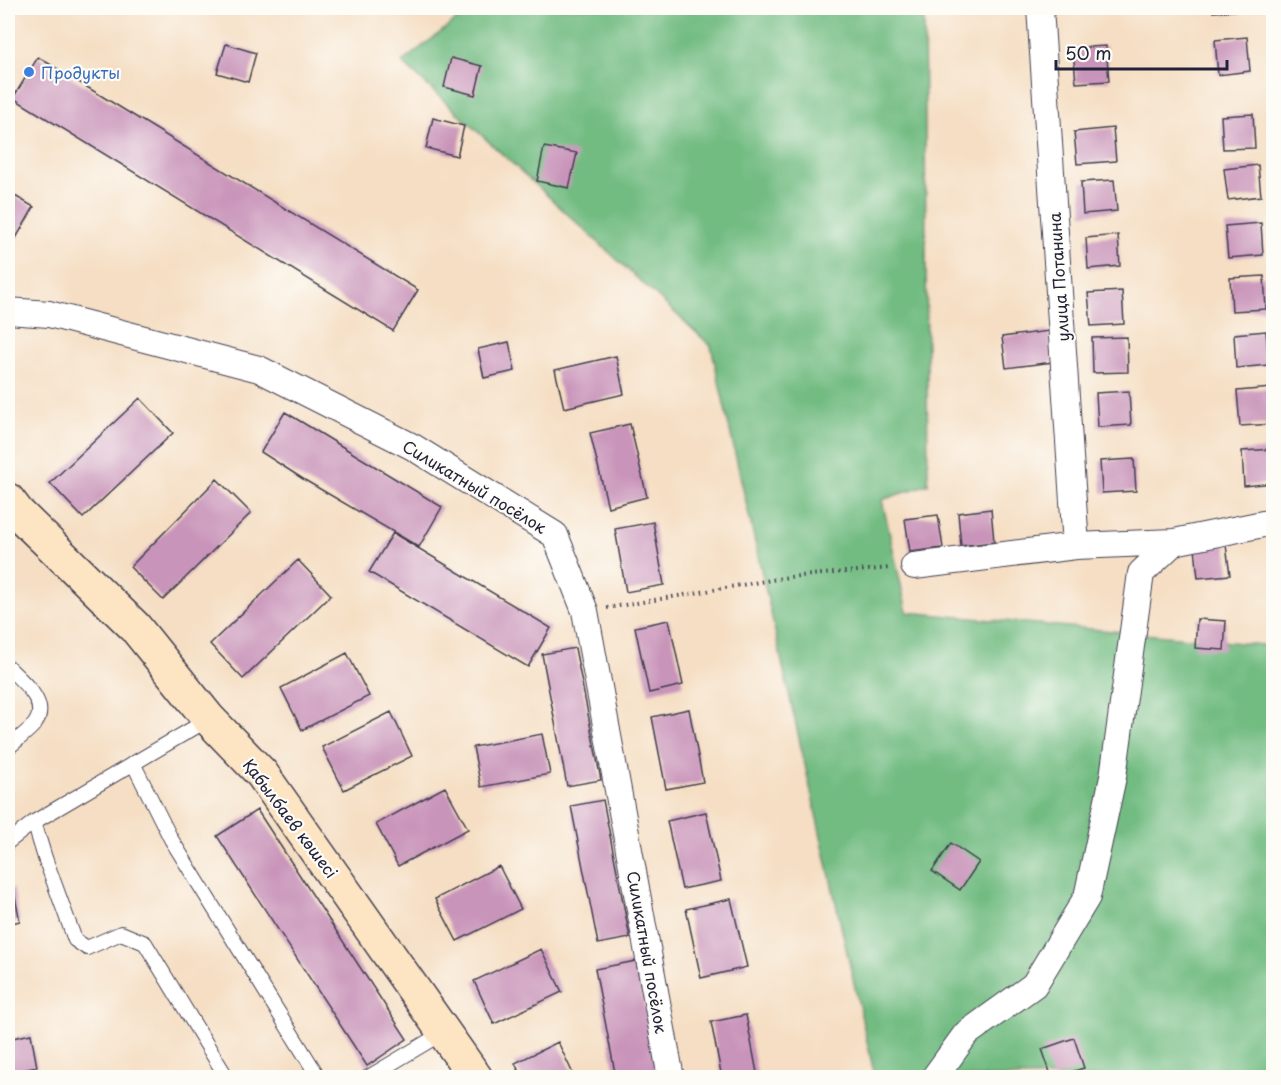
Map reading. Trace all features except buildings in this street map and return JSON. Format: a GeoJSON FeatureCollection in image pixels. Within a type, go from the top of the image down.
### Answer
{"type":"FeatureCollection","features":[{"type":"Feature","properties":{"kind":"main road","name":"Қабылбаев көшесі"},"geometry":{"type":"LineString","coordinates":[[11,512],[135,627],[209,719],[262,774],[477,1077]]}},
{"type":"Feature","properties":{"kind":"street","name":"улица Потанина"},"geometry":{"type":"LineString","coordinates":[[1040,8],[1076,546]]}},
{"type":"Feature","properties":{"kind":"street","name":"Силикатный посёлок"},"geometry":{"type":"LineString","coordinates":[[8,311],[49,314],[259,369],[413,447],[555,535],[585,611],[671,1077]]}},
{"type":"Feature","properties":{"kind":"street"},"geometry":{"type":"LineString","coordinates":[[914,566],[1076,546],[1174,542],[1274,520]]}},
{"type":"Feature","properties":{"kind":"street"},"geometry":{"type":"LineString","coordinates":[[934,1077],[966,1034],[1034,985],[1087,897],[1113,777],[1141,573],[1174,542]]}},
{"type":"Feature","properties":{"kind":"lane"},"geometry":{"type":"LineString","coordinates":[[8,667],[34,695],[40,709],[36,722],[8,748]]}},
{"type":"Feature","properties":{"kind":"lane"},"geometry":{"type":"LineString","coordinates":[[8,842],[34,822],[209,719]]}},
{"type":"Feature","properties":{"kind":"lane"},"geometry":{"type":"LineString","coordinates":[[133,763],[171,839],[319,1077]]}},
{"type":"Feature","properties":{"kind":"lane"},"geometry":{"type":"LineString","coordinates":[[34,822],[75,940],[87,948],[121,933],[145,943],[227,1077]]}},
{"type":"Feature","properties":{"kind":"lane"},"geometry":{"type":"LineString","coordinates":[[367,1077],[444,1032]]}},
{"type":"Feature","properties":{"kind":"path"},"geometry":{"type":"LineString","coordinates":[[585,611],[789,577],[914,566]]}},
{"type":"Feature","properties":{"kind":"green space"},"geometry":{"type":"Polygon","coordinates":[[[472,8],[924,8],[928,484],[882,500],[907,612],[1273,646],[1273,1077],[875,1077],[711,346],[402,62],[472,8]]]}},
{"type":"Feature","properties":{"kind":"place","name":"Продукты"},"geometry":{"type":"Point","coordinates":[29,72]}}]}
